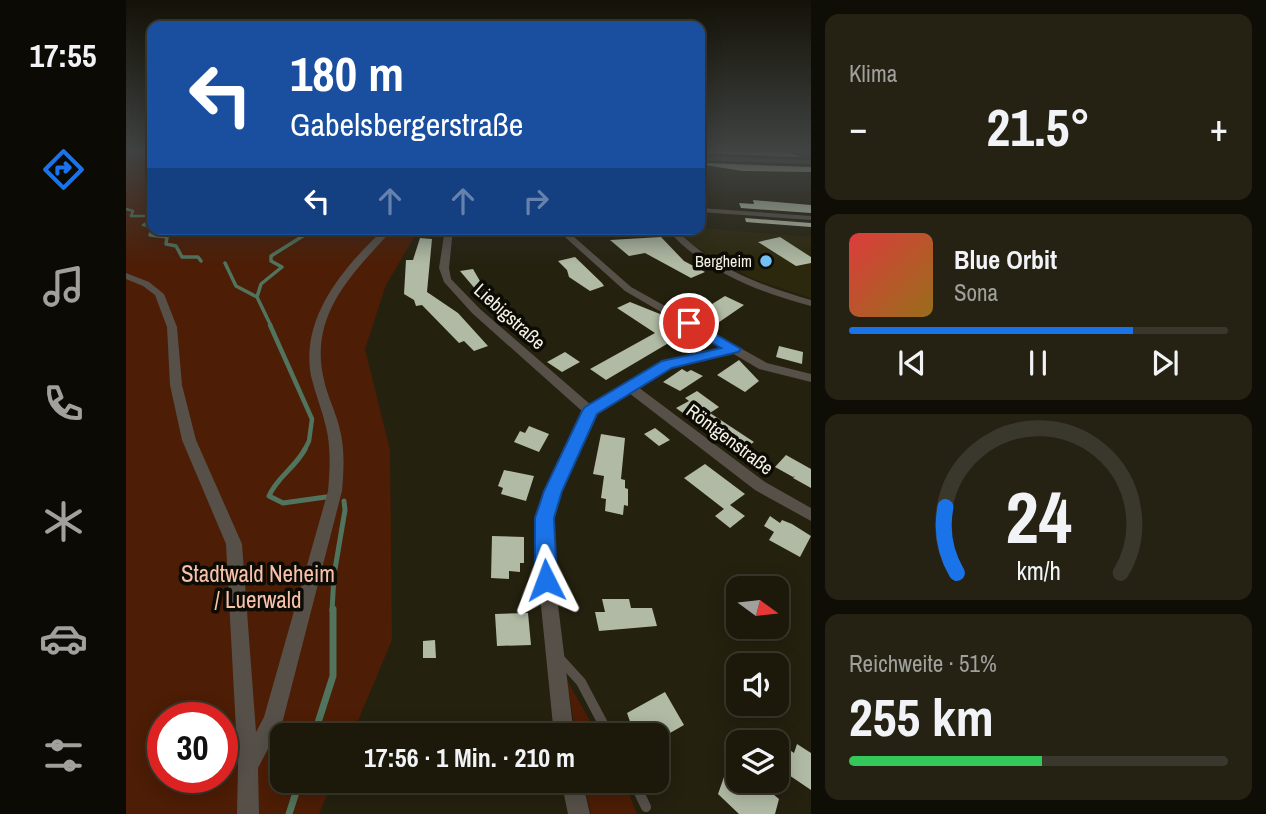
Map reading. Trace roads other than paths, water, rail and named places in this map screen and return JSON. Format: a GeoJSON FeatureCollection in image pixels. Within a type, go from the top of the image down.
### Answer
{"type":"FeatureCollection","features":[{"type":"Feature","properties":{"kind":"street"},"geometry":{"type":"LineString","coordinates":[[705,210],[811,218]]}},
{"type":"Feature","properties":{"kind":"street"},"geometry":{"type":"LineString","coordinates":[[248,767],[273,720],[335,491],[338,457],[333,428],[316,369],[317,345],[326,307],[338,286],[384,235]]}},
{"type":"Feature","properties":{"kind":"street","name":"Liebigstraße"},"geometry":{"type":"LineString","coordinates":[[448,235],[444,268],[447,280],[476,311],[590,411]]}},
{"type":"Feature","properties":{"kind":"street"},"geometry":{"type":"LineString","coordinates":[[567,235],[628,289],[770,369],[811,377]]}},
{"type":"Feature","properties":{"kind":"street"},"geometry":{"type":"LineString","coordinates":[[676,235],[697,253],[766,288],[811,303]]}},
{"type":"Feature","properties":{"kind":"street"},"geometry":{"type":"LineString","coordinates":[[126,276],[146,284],[159,294],[172,327],[176,385],[189,440],[234,544],[248,767],[248,814]]}},
{"type":"Feature","properties":{"kind":"street"},"geometry":{"type":"LineString","coordinates":[[562,723],[544,556],[545,518],[553,491],[590,411],[676,361],[733,349]]}},
{"type":"Feature","properties":{"kind":"street","name":"Röntgenstraße"},"geometry":{"type":"LineString","coordinates":[[630,387],[760,486],[811,515]]}},
{"type":"Feature","properties":{"kind":"street"},"geometry":{"type":"LineString","coordinates":[[574,793],[579,814]]}},
{"type":"Feature","properties":{"kind":"lane"},"geometry":{"type":"LineString","coordinates":[[553,651],[581,682],[602,723]]}},
{"type":"Feature","properties":{"kind":"lane"},"geometry":{"type":"LineString","coordinates":[[639,793],[646,807]]}},
{"type":"Feature","properties":{"kind":"waterway"},"geometry":{"type":"LineString","coordinates":[[126,209],[133,211],[131,216],[147,216]]}},
{"type":"Feature","properties":{"kind":"waterway"},"geometry":{"type":"LineString","coordinates":[[147,222],[143,225],[147,226]]}},
{"type":"Feature","properties":{"kind":"waterway"},"geometry":{"type":"LineString","coordinates":[[150,235],[167,237],[166,244],[176,246],[182,257],[198,257],[201,261]]}},
{"type":"Feature","properties":{"kind":"waterway"},"geometry":{"type":"LineString","coordinates":[[257,297],[261,284],[282,267],[271,261],[271,256],[304,235]]}},
{"type":"Feature","properties":{"kind":"waterway"},"geometry":{"type":"LineString","coordinates":[[225,263],[236,286],[257,297]]}},
{"type":"Feature","properties":{"kind":"waterway"},"geometry":{"type":"LineString","coordinates":[[257,297],[271,326]]}},
{"type":"Feature","properties":{"kind":"waterway"},"geometry":{"type":"LineString","coordinates":[[270,325],[312,419],[305,449]]}},
{"type":"Feature","properties":{"kind":"waterway"},"geometry":{"type":"LineString","coordinates":[[305,449],[269,496],[283,503],[326,497]]}},
{"type":"Feature","properties":{"kind":"waterway"},"geometry":{"type":"LineString","coordinates":[[332,611],[344,501]]}},
{"type":"Feature","properties":{"kind":"waterway"},"geometry":{"type":"LineString","coordinates":[[318,723],[333,676],[333,609]]}},
{"type":"Feature","properties":{"kind":"waterway"},"geometry":{"type":"LineString","coordinates":[[289,814],[296,793]]}},
{"type":"Feature","properties":{"kind":"place","name":"Bergheim"},"geometry":{"type":"Point","coordinates":[766,261]}},
{"type":"Feature","properties":{"kind":"park label","name":"Stadtwald Neheim / Luerwald"},"geometry":{"type":"Point","coordinates":[258,587]}}]}
